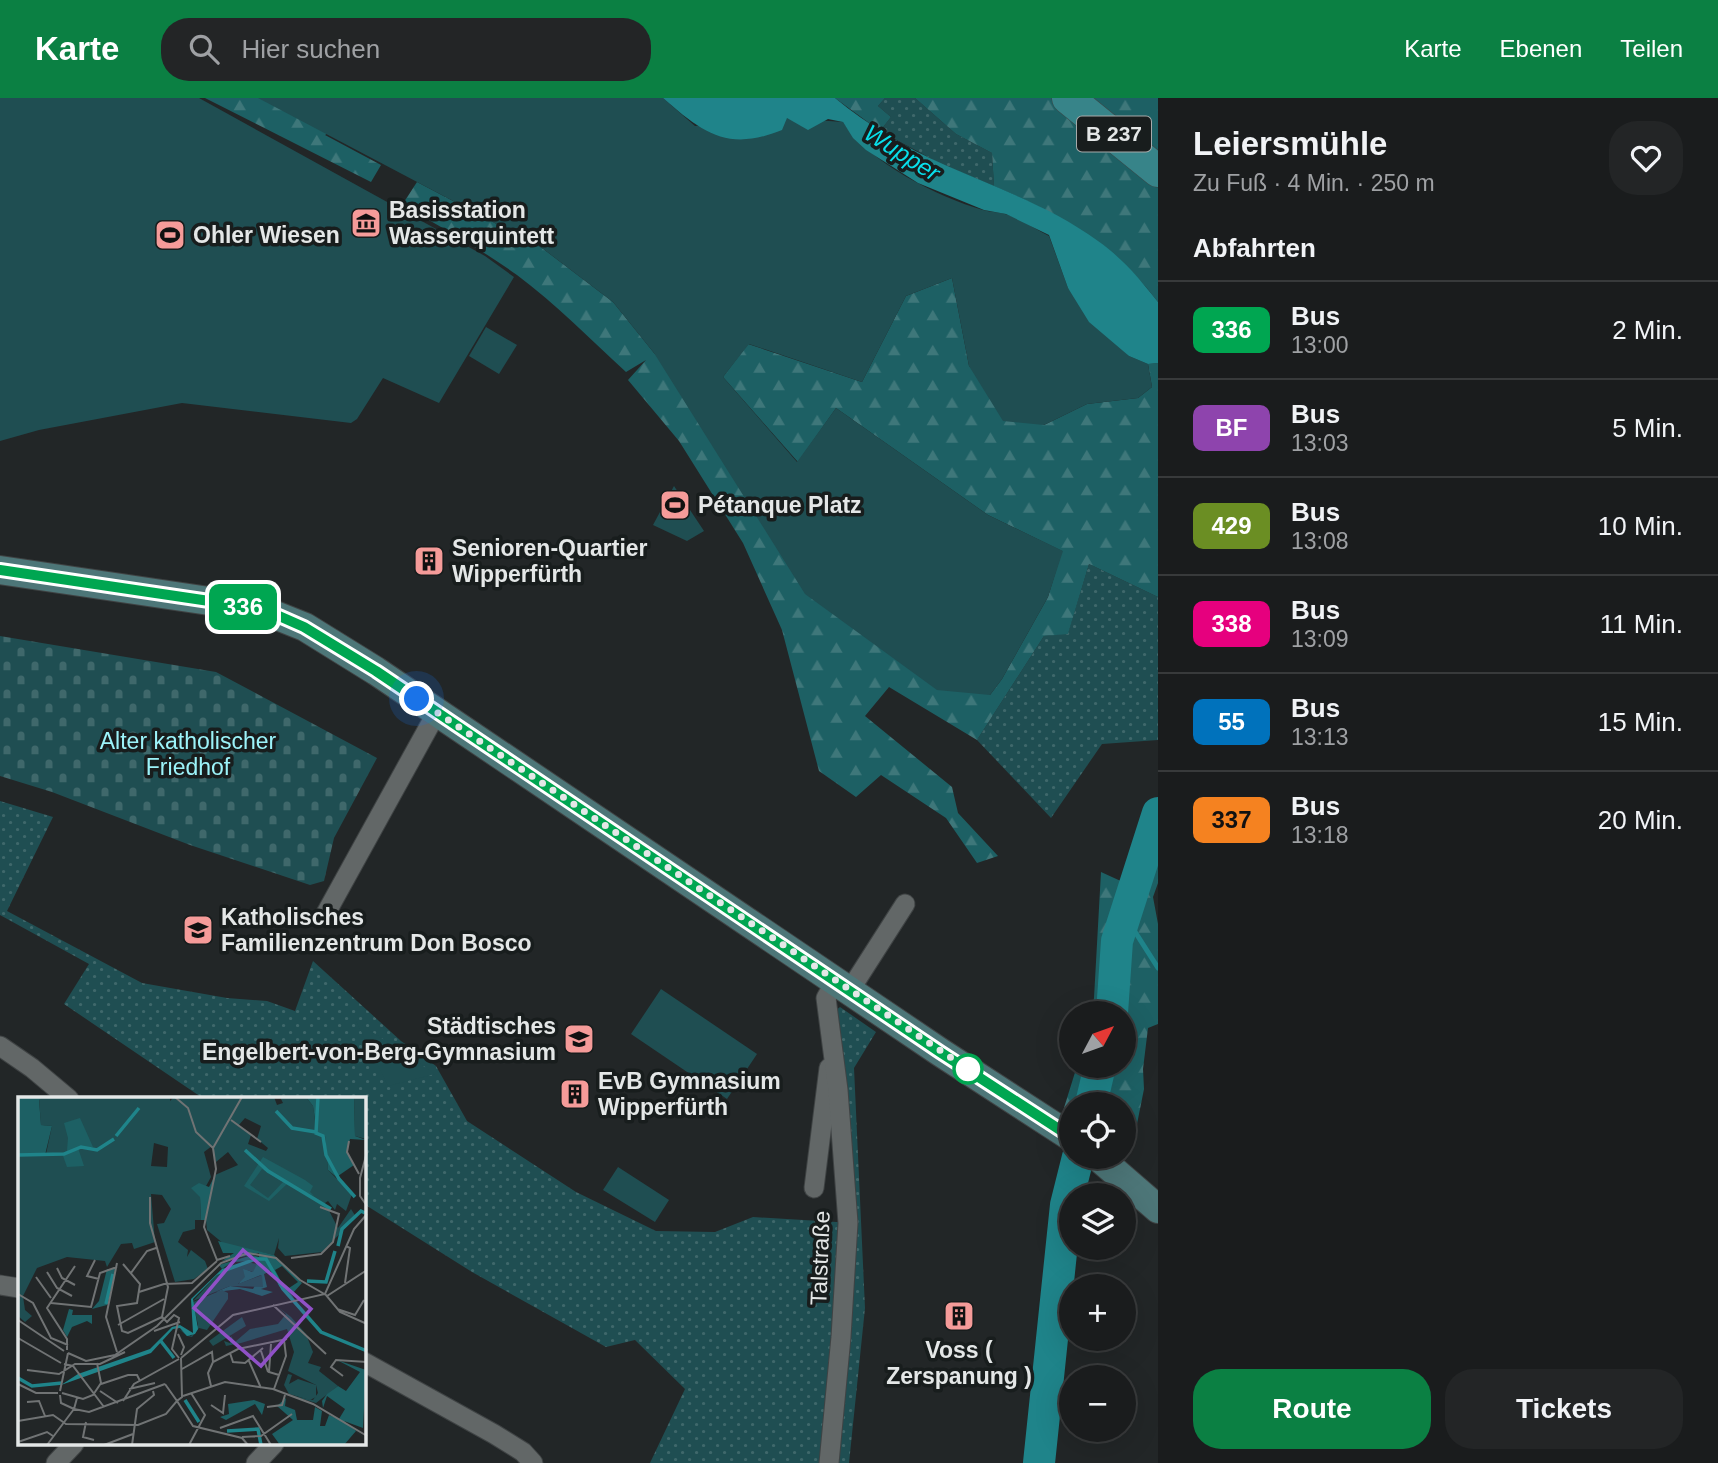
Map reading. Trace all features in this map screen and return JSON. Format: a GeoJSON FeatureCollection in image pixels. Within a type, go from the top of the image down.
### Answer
{"type":"FeatureCollection","features":[{"type":"Feature","properties":{"kind":"main road","name":"B 237"},"geometry":{"type":"LineString","coordinates":[[1068,98],[1158,171]]}},
{"type":"Feature","properties":{"kind":"main road"},"geometry":{"type":"LineString","coordinates":[[0,570],[270,612],[318,634],[940,1052],[1059,1128]]}},
{"type":"Feature","properties":{"kind":"main road"},"geometry":{"type":"LineString","coordinates":[[1115,1170],[1158,1209]]}},
{"type":"Feature","properties":{"kind":"street"},"geometry":{"type":"LineString","coordinates":[[325,915],[437,712]]}},
{"type":"Feature","properties":{"kind":"street","name":"Talstraße"},"geometry":{"type":"LineString","coordinates":[[829,1463],[848,1223],[838,1090],[826,998],[843,985],[905,904]]}},
{"type":"Feature","properties":{"kind":"street"},"geometry":{"type":"LineString","coordinates":[[0,1046],[67,1097]]}},
{"type":"Feature","properties":{"kind":"street","name":"Talstraße"},"geometry":{"type":"LineString","coordinates":[[814,1188],[825,1084],[832,1054]]}},
{"type":"Feature","properties":{"kind":"street"},"geometry":{"type":"LineString","coordinates":[[0,1285],[18,1288]]}},
{"type":"Feature","properties":{"kind":"street"},"geometry":{"type":"LineString","coordinates":[[366,1363],[494,1434],[523,1452],[533,1463]]}},
{"type":"Feature","properties":{"kind":"street"},"geometry":{"type":"LineString","coordinates":[[56,1463],[72,1446]]}},
{"type":"Feature","properties":{"kind":"street"},"geometry":{"type":"LineString","coordinates":[[256,1463],[272,1446]]}},
{"type":"Feature","properties":{"kind":"green space"},"geometry":{"type":"Polygon","coordinates":[[[0,98],[199,98],[485,256],[514,277],[439,403],[383,378],[357,419],[351,423],[182,403],[39,430],[0,441],[0,98]]]}},
{"type":"Feature","properties":{"kind":"green space"},"geometry":{"type":"Polygon","coordinates":[[[205,98],[379,98],[325,135],[381,165],[371,182],[205,98]]]}},
{"type":"Feature","properties":{"kind":"green space"},"geometry":{"type":"Polygon","coordinates":[[[258,98],[663,98],[695,126],[787,118],[843,122],[869,151],[906,176],[965,204],[1016,218],[1049,236],[1068,288],[1129,356],[1148,364],[1152,387],[1138,398],[1087,404],[1044,425],[1003,421],[969,366],[952,278],[906,296],[862,382],[749,344],[723,377],[797,462],[836,408],[988,515],[1063,551],[1048,597],[1002,679],[990,695],[937,690],[805,594],[654,353],[613,302],[542,248],[258,98]]]}},
{"type":"Feature","properties":{"kind":"green space"},"geometry":{"type":"Polygon","coordinates":[[[835,98],[885,98],[878,106],[891,117],[880,131],[835,98]]]}},
{"type":"Feature","properties":{"kind":"green space"},"geometry":{"type":"Polygon","coordinates":[[[885,98],[915,98],[956,134],[992,153],[994,186],[941,164],[880,131],[891,117],[878,106],[885,98]]]}},
{"type":"Feature","properties":{"kind":"green space"},"geometry":{"type":"Polygon","coordinates":[[[915,98],[1052,98],[1082,120],[1158,184],[1158,302],[1123,263],[1104,247],[1063,220],[994,186],[992,153],[956,134],[915,98]]]}},
{"type":"Feature","properties":{"kind":"green space"},"geometry":{"type":"Polygon","coordinates":[[[1083,98],[1158,98],[1158,158],[1083,98]]]}},
{"type":"Feature","properties":{"kind":"green space"},"geometry":{"type":"Polygon","coordinates":[[[417,182],[542,248],[613,302],[654,353],[990,695],[1002,679],[1048,597],[1062,551],[988,515],[836,408],[798,462],[723,377],[748,344],[862,382],[906,296],[952,278],[969,366],[1044,425],[1087,404],[1138,398],[1152,387],[1148,364],[1158,363],[1158,597],[1089,564],[1068,634],[1044,636],[977,740],[889,687],[865,716],[952,787],[958,813],[998,856],[977,863],[946,818],[881,775],[856,797],[819,771],[782,630],[743,543],[679,441],[628,380],[646,360],[626,372],[517,275],[402,205],[417,182]]]}},
{"type":"Feature","properties":{"kind":"green space"},"geometry":{"type":"Polygon","coordinates":[[[486,327],[517,345],[499,374],[469,356],[486,327]]]}},
{"type":"Feature","properties":{"kind":"green space","name":"Pétanque Platz"},"geometry":{"type":"Polygon","coordinates":[[[674,486],[704,531],[687,541],[653,525],[674,486]]]}},
{"type":"Feature","properties":{"kind":"green space"},"geometry":{"type":"Polygon","coordinates":[[[1089,564],[1158,597],[1158,740],[1102,744],[1051,818],[977,740],[1044,636],[1068,633],[1089,564]]]}},
{"type":"Feature","properties":{"kind":"green space","name":"Alter katholischer Friedhof"},"geometry":{"type":"Polygon","coordinates":[[[0,636],[216,672],[377,758],[334,838],[324,881],[310,885],[190,845],[52,792],[0,776],[0,636]]]}},
{"type":"Feature","properties":{"kind":"green space"},"geometry":{"type":"Polygon","coordinates":[[[0,801],[53,817],[7,911],[142,983],[227,998],[267,1001],[295,1011],[313,961],[401,1041],[436,1066],[467,1121],[576,1192],[656,1231],[715,1232],[753,1217],[853,1223],[835,1011],[840,1007],[876,1032],[854,1068],[865,1308],[849,1463],[650,1463],[685,1389],[635,1340],[606,1347],[472,1272],[366,1205],[366,1097],[201,1097],[64,1004],[89,964],[0,915],[0,801]]]}},
{"type":"Feature","properties":{"kind":"green space"},"geometry":{"type":"Polygon","coordinates":[[[1158,813],[1158,883],[1153,897],[1158,924],[1158,1024],[1148,1028],[1143,1069],[1144,1089],[1136,1129],[1136,1092],[1069,1092],[1073,1078],[1136,1078],[1136,1001],[1093,1001],[1101,872],[1136,888],[1158,813]]]}},
{"type":"Feature","properties":{"kind":"green space"},"geometry":{"type":"Polygon","coordinates":[[[661,989],[757,1054],[727,1099],[631,1034],[661,989]]]}},
{"type":"Feature","properties":{"kind":"green space"},"geometry":{"type":"Polygon","coordinates":[[[356,1021],[435,1074],[388,1086],[356,1021]]]}},
{"type":"Feature","properties":{"kind":"green space"},"geometry":{"type":"Polygon","coordinates":[[[618,1167],[669,1200],[655,1222],[603,1190],[618,1167]]]}},
{"type":"Feature","properties":{"kind":"water"},"geometry":{"type":"Polygon","coordinates":[[[663,98],[835,98],[874,127],[916,151],[1062,218],[1115,254],[1158,302],[1158,363],[1148,364],[1129,356],[1089,322],[1068,288],[1049,235],[1006,214],[984,210],[918,183],[866,150],[853,138],[843,122],[828,119],[808,130],[787,118],[782,130],[746,139],[731,139],[704,129],[663,98]]]}},
{"type":"Feature","properties":{"kind":"waterway","name":"Wupper"},"geometry":{"type":"LineString","coordinates":[[1113,1001],[1117,941],[1158,813]]}},
{"type":"Feature","properties":{"kind":"waterway"},"geometry":{"type":"LineString","coordinates":[[1125,916],[1158,968]]}},
{"type":"Feature","properties":{"kind":"waterway","name":"Wupper"},"geometry":{"type":"LineString","coordinates":[[1094,1092],[1097,1078]]}},
{"type":"Feature","properties":{"kind":"waterway","name":"Wupper"},"geometry":{"type":"LineString","coordinates":[[1039,1463],[1066,1205],[1075,1169]]}},
{"type":"Feature","properties":{"kind":"bus line","name":"336"},"geometry":{"type":"LineString","coordinates":[[0,570],[270,612],[318,634],[824,971],[940,1052],[1059,1128]]}},
{"type":"Feature","properties":{"kind":"place","name":"Basisstation Wasserquintett"},"geometry":{"type":"Point","coordinates":[366,223]}},
{"type":"Feature","properties":{"kind":"place","name":"Ohler Wiesen"},"geometry":{"type":"Point","coordinates":[170,235]}},
{"type":"Feature","properties":{"kind":"place","name":"Pétanque Platz"},"geometry":{"type":"Point","coordinates":[675,505]}},
{"type":"Feature","properties":{"kind":"place","name":"Senioren-Quartier Wipperfürth"},"geometry":{"type":"Point","coordinates":[429,561]}},
{"type":"Feature","properties":{"kind":"place","name":"Katholisches Familienzentrum Don Bosco"},"geometry":{"type":"Point","coordinates":[198,930]}},
{"type":"Feature","properties":{"kind":"place","name":"Städtisches Engelbert-von-Berg-Gymnasium"},"geometry":{"type":"Point","coordinates":[579,1039]}},
{"type":"Feature","properties":{"kind":"place","name":"EvB Gymnasium Wipperfürth"},"geometry":{"type":"Point","coordinates":[575,1094]}},
{"type":"Feature","properties":{"kind":"place","name":"Voss ( Zerspanung )"},"geometry":{"type":"Point","coordinates":[959,1316]}},
{"type":"Feature","properties":{"kind":"route"},"geometry":{"type":"LineString","coordinates":[[417,699],[968,1069]]}}]}
